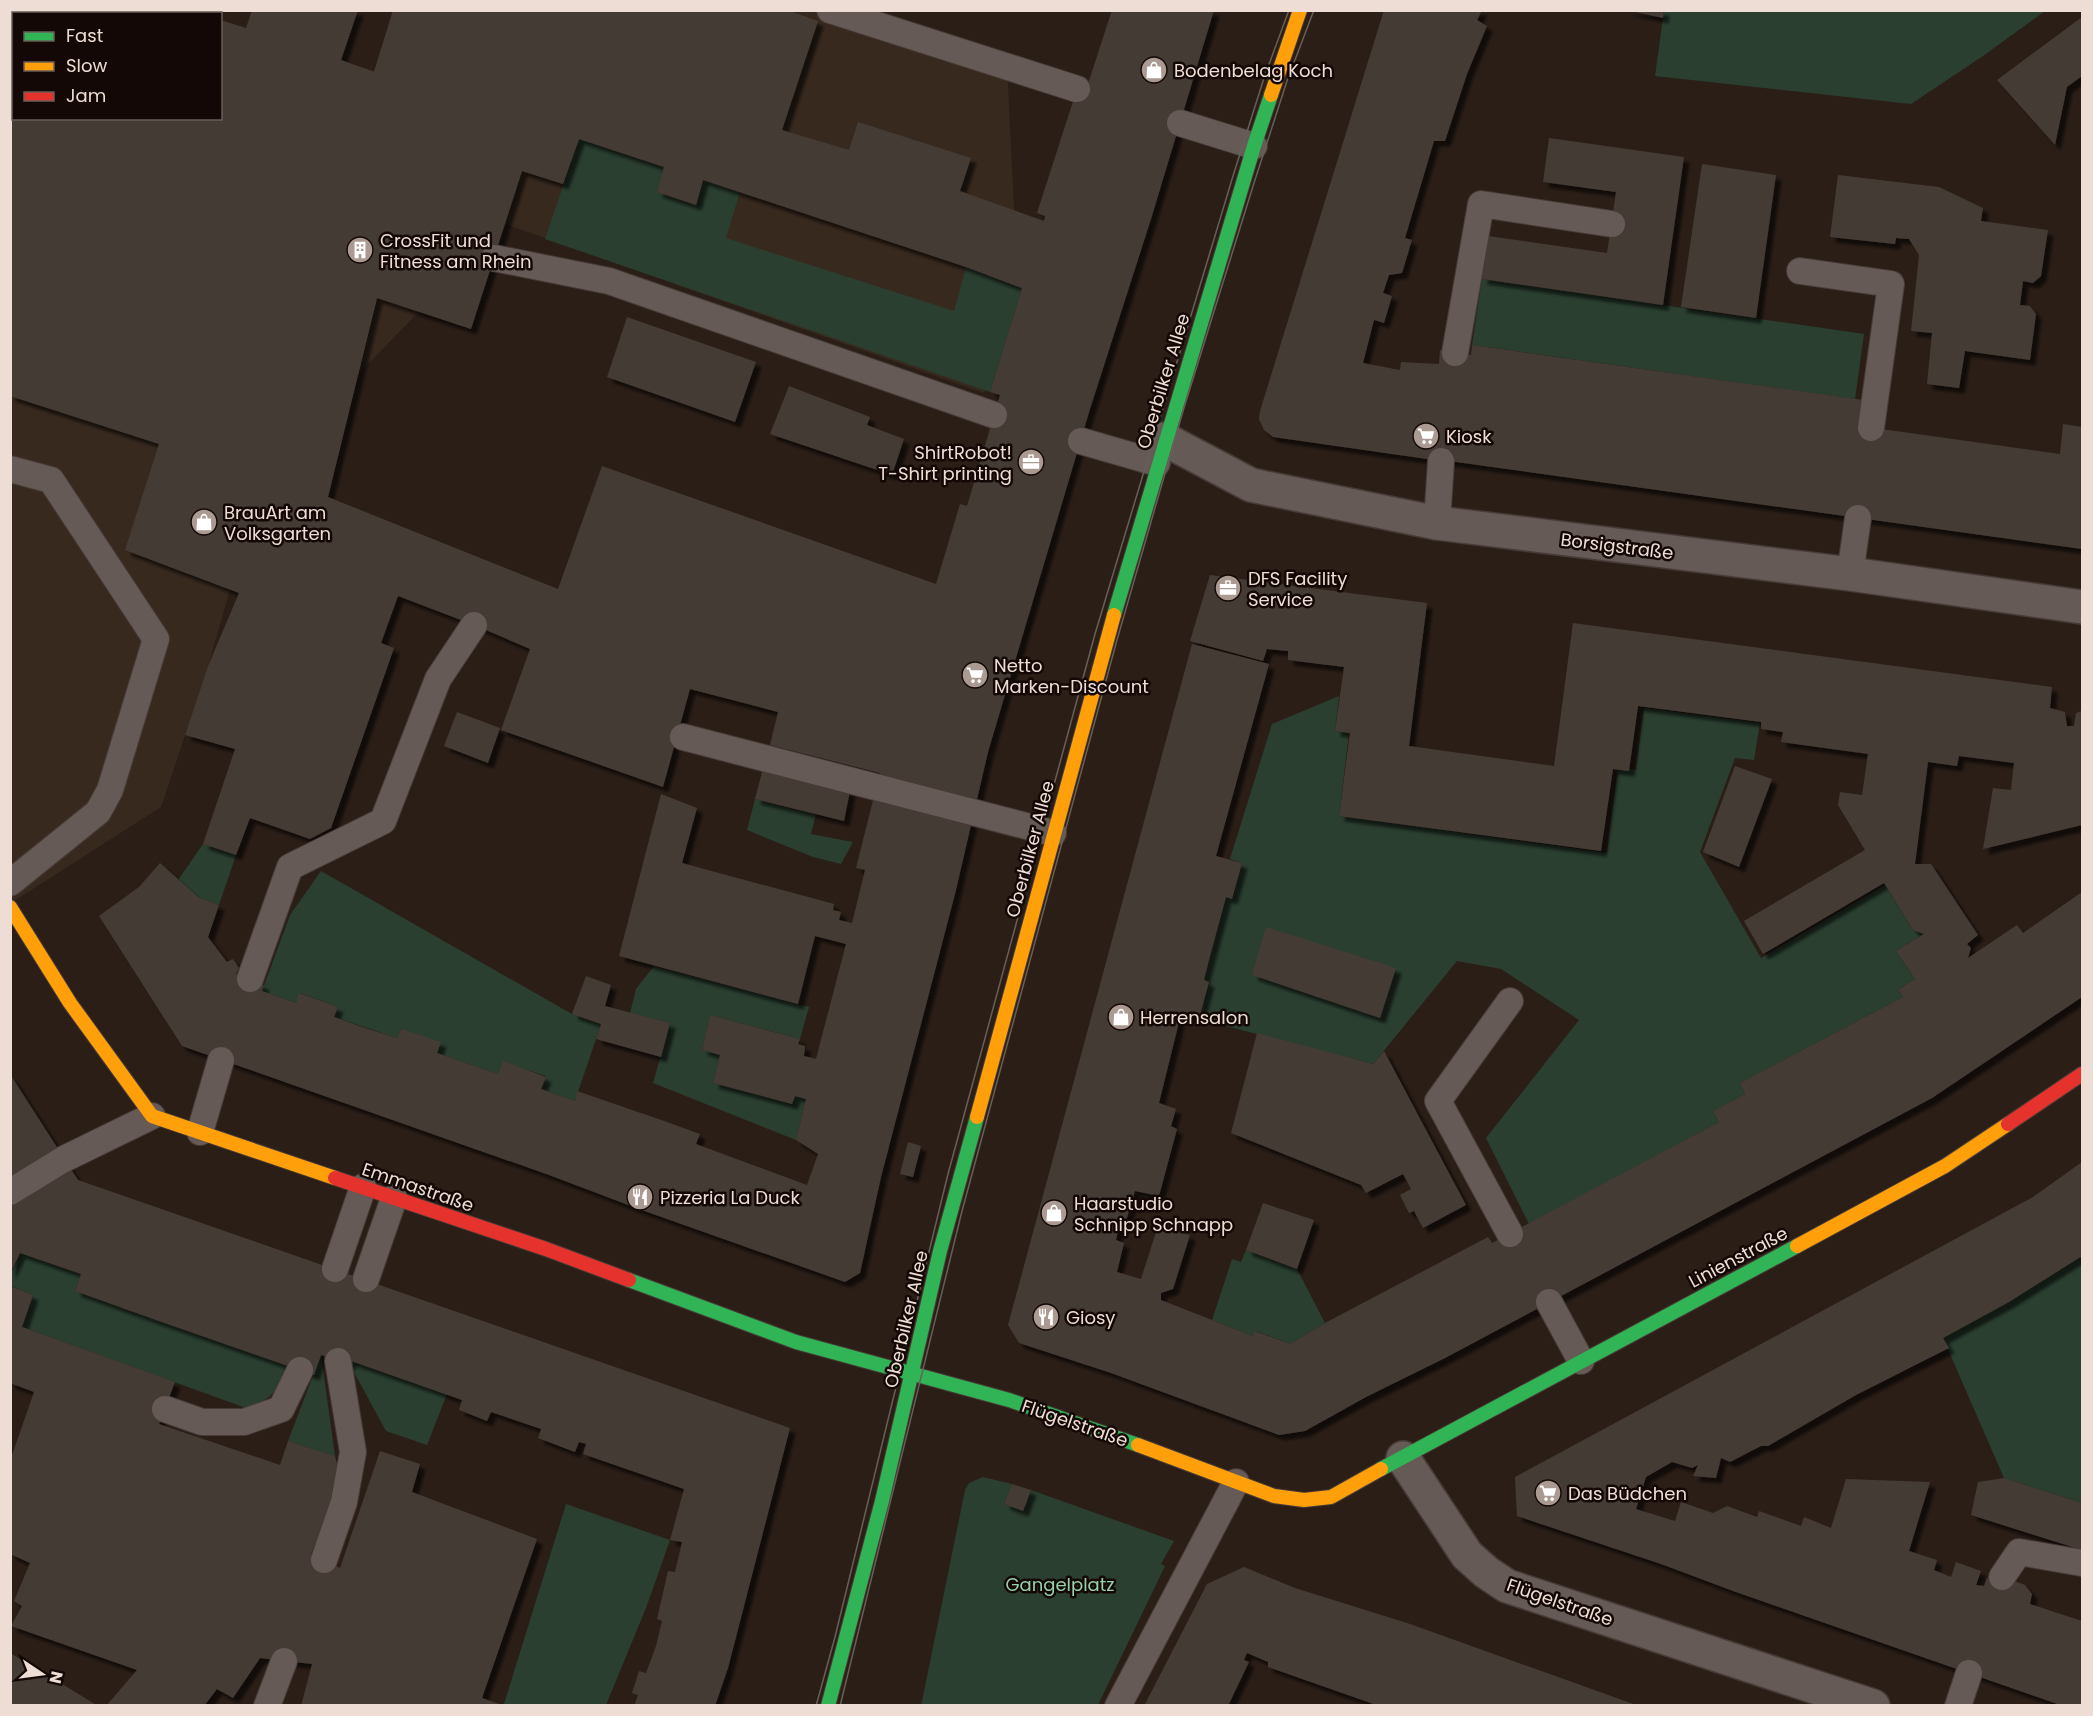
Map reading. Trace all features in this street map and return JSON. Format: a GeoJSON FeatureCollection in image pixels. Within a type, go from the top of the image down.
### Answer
{"type":"FeatureCollection","features":[{"type":"Feature","properties":{"kind":"street","name":"Oberbilker Allee"},"geometry":{"type":"LineString","coordinates":[[828,1706],[882,1501],[940,1251],[1053,833],[1160,451],[1254,146],[1300,10]]}},
{"type":"Feature","properties":{"kind":"street","name":"Borsigstraße"},"geometry":{"type":"LineString","coordinates":[[1160,451],[1251,485],[1437,523],[1850,574],[2082,607]]}},
{"type":"Feature","properties":{"kind":"street"},"geometry":{"type":"LineString","coordinates":[[10,907],[70,1003],[152,1116]]}},
{"type":"Feature","properties":{"kind":"street","name":"Linienstraße"},"geometry":{"type":"LineString","coordinates":[[1403,1458],[1945,1166],[2082,1074]]}},
{"type":"Feature","properties":{"kind":"street","name":"Emmastraße"},"geometry":{"type":"LineString","coordinates":[[152,1116],[546,1249],[796,1342],[912,1373]]}},
{"type":"Feature","properties":{"kind":"street","name":"Flügelstraße"},"geometry":{"type":"LineString","coordinates":[[912,1373],[1009,1400],[1104,1432],[1274,1496],[1304,1500],[1331,1497],[1403,1458],[1467,1555],[1486,1572],[1508,1586],[1873,1706]]}},
{"type":"Feature","properties":{"kind":"lane"},"geometry":{"type":"LineString","coordinates":[[830,10],[1077,89]]}},
{"type":"Feature","properties":{"kind":"lane"},"geometry":{"type":"LineString","coordinates":[[1180,123],[1254,146]]}},
{"type":"Feature","properties":{"kind":"lane"},"geometry":{"type":"LineString","coordinates":[[1455,353],[1481,204],[1612,224]]}},
{"type":"Feature","properties":{"kind":"lane"},"geometry":{"type":"LineString","coordinates":[[494,258],[609,281],[994,415]]}},
{"type":"Feature","properties":{"kind":"lane"},"geometry":{"type":"LineString","coordinates":[[1800,271],[1891,284],[1871,428]]}},
{"type":"Feature","properties":{"kind":"lane"},"geometry":{"type":"LineString","coordinates":[[1081,441],[1160,451]]}},
{"type":"Feature","properties":{"kind":"lane"},"geometry":{"type":"LineString","coordinates":[[1437,523],[1442,461]]}},
{"type":"Feature","properties":{"kind":"lane"},"geometry":{"type":"LineString","coordinates":[[10,469],[51,480],[156,639],[110,790],[98,812],[10,883]]}},
{"type":"Feature","properties":{"kind":"lane"},"geometry":{"type":"LineString","coordinates":[[1850,574],[1858,518]]}},
{"type":"Feature","properties":{"kind":"lane"},"geometry":{"type":"LineString","coordinates":[[250,980],[290,867],[383,821],[438,679],[474,625]]}},
{"type":"Feature","properties":{"kind":"lane"},"geometry":{"type":"LineString","coordinates":[[682,737],[1053,833]]}},
{"type":"Feature","properties":{"kind":"lane"},"geometry":{"type":"LineString","coordinates":[[1510,1001],[1438,1101],[1510,1234]]}},
{"type":"Feature","properties":{"kind":"lane"},"geometry":{"type":"LineString","coordinates":[[200,1132],[221,1060]]}},
{"type":"Feature","properties":{"kind":"lane"},"geometry":{"type":"LineString","coordinates":[[10,1192],[64,1159],[152,1116]]}},
{"type":"Feature","properties":{"kind":"lane"},"geometry":{"type":"LineString","coordinates":[[335,1269],[363,1187]]}},
{"type":"Feature","properties":{"kind":"lane"},"geometry":{"type":"LineString","coordinates":[[366,1279],[394,1198]]}},
{"type":"Feature","properties":{"kind":"lane"},"geometry":{"type":"LineString","coordinates":[[1549,1302],[1581,1361]]}},
{"type":"Feature","properties":{"kind":"lane"},"geometry":{"type":"LineString","coordinates":[[324,1560],[344,1502],[353,1452],[338,1360]]}},
{"type":"Feature","properties":{"kind":"lane"},"geometry":{"type":"LineString","coordinates":[[165,1409],[202,1422],[244,1422],[281,1408],[300,1370]]}},
{"type":"Feature","properties":{"kind":"lane"},"geometry":{"type":"LineString","coordinates":[[1118,1706],[1236,1482]]}},
{"type":"Feature","properties":{"kind":"lane"},"geometry":{"type":"LineString","coordinates":[[2002,1577],[2019,1552],[2082,1563]]}},
{"type":"Feature","properties":{"kind":"lane"},"geometry":{"type":"LineString","coordinates":[[267,1706],[284,1661]]}},
{"type":"Feature","properties":{"kind":"lane"},"geometry":{"type":"LineString","coordinates":[[1958,1706],[1969,1673]]}},
{"type":"Feature","properties":{"kind":"shaded area"},"geometry":{"type":"Polygon","coordinates":[[[193,10],[199,12],[12,12],[12,120],[222,120],[222,20],[374,71],[393,11],[861,11],[1007,65],[1018,292],[984,393],[505,224],[265,469],[208,666],[161,807],[11,903],[11,11],[193,10]]]}},
{"type":"Feature","properties":{"kind":"green space"},"geometry":{"type":"Polygon","coordinates":[[[1664,10],[2045,11],[1911,104],[1655,76],[1664,10]]]}},
{"type":"Feature","properties":{"kind":"green space"},"geometry":{"type":"Polygon","coordinates":[[[579,139],[664,167],[657,192],[695,205],[703,180],[740,192],[726,238],[954,311],[966,267],[1022,288],[990,392],[545,239],[579,139]]]}},
{"type":"Feature","properties":{"kind":"green space"},"geometry":{"type":"Polygon","coordinates":[[[1482,279],[1864,334],[1855,399],[1472,345],[1482,279]]]}},
{"type":"Feature","properties":{"kind":"green space"},"geometry":{"type":"Polygon","coordinates":[[[1339,696],[1335,731],[1349,733],[1339,816],[1607,853],[1618,767],[1636,770],[1644,708],[1760,723],[1754,760],[1735,758],[1700,852],[1761,958],[1885,885],[1913,930],[1924,934],[1896,951],[1915,979],[1898,990],[1903,997],[1740,1083],[1745,1094],[1713,1111],[1719,1122],[1529,1224],[1486,1138],[1579,1020],[1501,969],[1457,961],[1373,1064],[1199,1019],[1209,982],[1204,980],[1226,897],[1233,898],[1242,863],[1230,859],[1272,724],[1339,696]]]}},
{"type":"Feature","properties":{"kind":"green space"},"geometry":{"type":"Polygon","coordinates":[[[755,799],[816,814],[811,834],[853,842],[841,864],[813,857],[747,830],[755,799]]]}},
{"type":"Feature","properties":{"kind":"green space"},"geometry":{"type":"Polygon","coordinates":[[[203,844],[236,855],[219,905],[198,897],[178,880],[203,844]]]}},
{"type":"Feature","properties":{"kind":"green space"},"geometry":{"type":"Polygon","coordinates":[[[321,871],[572,1014],[601,1024],[575,1101],[541,1089],[546,1076],[503,1062],[498,1074],[437,1053],[401,1029],[397,1038],[334,1017],[338,1007],[300,993],[296,1003],[262,991],[290,915],[321,871]]]}},
{"type":"Feature","properties":{"kind":"green space"},"geometry":{"type":"Polygon","coordinates":[[[654,966],[809,1007],[800,1039],[710,1015],[702,1050],[720,1055],[713,1083],[792,1104],[795,1096],[806,1099],[796,1140],[653,1083],[670,1023],[630,1013],[636,989],[654,966]]]}},
{"type":"Feature","properties":{"kind":"green space"},"geometry":{"type":"Polygon","coordinates":[[[1246,1250],[1297,1269],[1325,1323],[1290,1344],[1256,1331],[1253,1336],[1212,1320],[1232,1259],[1241,1262],[1246,1250]]]}},
{"type":"Feature","properties":{"kind":"green space"},"geometry":{"type":"Polygon","coordinates":[[[20,1253],[81,1274],[75,1291],[286,1365],[276,1388],[263,1401],[246,1408],[22,1327],[33,1295],[11,1286],[11,1274],[20,1253]]]}},
{"type":"Feature","properties":{"kind":"green space"},"geometry":{"type":"Polygon","coordinates":[[[2082,1256],[2082,1503],[2004,1478],[1943,1338],[2009,1302],[2082,1256]]]}},
{"type":"Feature","properties":{"kind":"green space"},"geometry":{"type":"Polygon","coordinates":[[[321,1355],[335,1456],[288,1441],[321,1355]]]}},
{"type":"Feature","properties":{"kind":"green space"},"geometry":{"type":"Polygon","coordinates":[[[351,1361],[447,1394],[427,1445],[386,1431],[350,1365],[351,1361]]]}},
{"type":"Feature","properties":{"kind":"green space","name":"Gangelplatz"},"geometry":{"type":"Polygon","coordinates":[[[983,1477],[1012,1484],[1004,1504],[1022,1511],[1031,1490],[1174,1541],[1161,1564],[1165,1566],[1098,1705],[921,1706],[965,1490],[969,1483],[983,1477]]]}},
{"type":"Feature","properties":{"kind":"green space"},"geometry":{"type":"Polygon","coordinates":[[[566,1504],[670,1540],[646,1608],[606,1705],[507,1706],[504,1704],[566,1504]]]}},
{"type":"Feature","properties":{"kind":"building"},"geometry":{"type":"Polygon","coordinates":[[[252,10],[358,10],[341,60],[374,72],[393,10],[787,10],[818,21],[782,130],[849,150],[858,122],[971,158],[960,191],[1044,221],[1045,216],[1037,213],[1077,89],[1087,87],[1112,10],[1214,10],[1151,219],[1090,409],[988,752],[955,894],[881,1177],[860,1273],[845,1282],[182,1046],[99,916],[139,887],[160,863],[198,897],[219,905],[208,937],[227,962],[233,959],[239,968],[236,974],[264,985],[262,991],[296,1003],[299,993],[338,1007],[334,1017],[365,1028],[397,1038],[401,1029],[441,1042],[437,1053],[498,1074],[503,1061],[546,1077],[541,1089],[575,1101],[577,1091],[667,1122],[700,1134],[696,1144],[807,1185],[818,1154],[796,1140],[806,1099],[795,1096],[792,1104],[713,1083],[720,1055],[702,1050],[710,1015],[800,1039],[798,1044],[805,1046],[804,1056],[816,1059],[846,944],[815,936],[798,1004],[619,956],[661,794],[697,808],[682,863],[834,904],[833,910],[841,912],[839,920],[852,923],[865,870],[856,868],[880,773],[770,745],[778,712],[690,689],[663,787],[501,730],[530,649],[398,596],[381,643],[394,648],[331,828],[310,839],[250,818],[236,855],[203,844],[235,749],[185,735],[208,666],[239,593],[125,550],[159,444],[10,396],[10,24],[12,24],[12,120],[222,120],[222,21],[246,28],[252,10]],[[579,139],[563,184],[522,171],[471,329],[377,298],[328,497],[558,589],[602,466],[936,584],[960,504],[967,506],[1000,395],[990,392],[1022,288],[966,267],[703,180],[696,205],[657,192],[664,167],[579,139]]]}},
{"type":"Feature","properties":{"kind":"building"},"geometry":{"type":"Polygon","coordinates":[[[1384,10],[1482,10],[1477,20],[1487,26],[1467,74],[1445,141],[1434,141],[1405,238],[1412,240],[1402,273],[1389,275],[1383,293],[1392,296],[1384,323],[1374,320],[1363,363],[1400,370],[1401,362],[1439,364],[1440,350],[1471,355],[1472,345],[1863,400],[1860,426],[2060,454],[2063,424],[2082,427],[2082,549],[1273,437],[1264,430],[1259,419],[1260,411],[1384,10]]]}},
{"type":"Feature","properties":{"kind":"building"},"geometry":{"type":"Polygon","coordinates":[[[1626,10],[1664,10],[1663,18],[1626,10]]]}},
{"type":"Feature","properties":{"kind":"building"},"geometry":{"type":"Polygon","coordinates":[[[2082,17],[2082,76],[2067,87],[2055,145],[1997,80],[2082,17]]]}},
{"type":"Feature","properties":{"kind":"building"},"geometry":{"type":"Polygon","coordinates":[[[1549,138],[1684,157],[1663,305],[1482,279],[1488,236],[1607,253],[1616,192],[1543,182],[1549,138]]]}},
{"type":"Feature","properties":{"kind":"building"},"geometry":{"type":"Polygon","coordinates":[[[1702,164],[1776,175],[1756,318],[1681,307],[1702,164]]]}},
{"type":"Feature","properties":{"kind":"building"},"geometry":{"type":"Polygon","coordinates":[[[1838,175],[1939,187],[1983,208],[1981,221],[2048,230],[2041,276],[2033,283],[2023,281],[2020,305],[2030,306],[2036,314],[2030,360],[1965,351],[1959,388],[1927,384],[1932,333],[1911,331],[1919,255],[1909,239],[1896,238],[1895,244],[1830,237],[1838,175]]]}},
{"type":"Feature","properties":{"kind":"building"},"geometry":{"type":"Polygon","coordinates":[[[627,317],[756,362],[735,422],[607,377],[627,317]]]}},
{"type":"Feature","properties":{"kind":"building"},"geometry":{"type":"Polygon","coordinates":[[[789,386],[870,417],[867,425],[904,439],[892,475],[770,434],[789,386]]]}},
{"type":"Feature","properties":{"kind":"building"},"geometry":{"type":"Polygon","coordinates":[[[1210,575],[1427,603],[1409,746],[1554,766],[1573,623],[2052,687],[2050,708],[2065,712],[2067,726],[2074,726],[2076,713],[2082,711],[2082,825],[1983,849],[1993,788],[2011,790],[2014,763],[1959,756],[1957,766],[1928,762],[1915,864],[1931,864],[1978,935],[1967,944],[1971,948],[1968,958],[2017,925],[2023,933],[2082,892],[2082,997],[1932,1098],[1305,1431],[1279,1435],[1111,1373],[1019,1343],[1008,1325],[1192,644],[1269,664],[1216,856],[1242,863],[1232,899],[1226,897],[1204,980],[1209,982],[1199,1019],[1181,1014],[1159,1103],[1176,1109],[1171,1126],[1177,1129],[1159,1196],[1135,1191],[1126,1221],[1121,1219],[1116,1240],[1124,1243],[1117,1272],[1141,1279],[1158,1226],[1190,1235],[1173,1289],[1161,1293],[1161,1300],[1253,1336],[1255,1331],[1290,1344],[1325,1323],[1488,1237],[1492,1243],[1719,1122],[1713,1111],[1745,1094],[1740,1083],[1903,997],[1898,990],[1915,979],[1896,951],[1924,934],[1913,930],[1884,883],[1763,954],[1744,921],[1865,850],[1838,805],[1840,792],[1862,795],[1868,754],[1781,742],[1783,732],[1761,729],[1761,722],[1638,706],[1629,771],[1613,769],[1601,851],[1339,816],[1350,733],[1335,731],[1344,667],[1288,660],[1288,651],[1267,649],[1263,661],[1190,641],[1210,575]]]}},
{"type":"Feature","properties":{"kind":"building"},"geometry":{"type":"Polygon","coordinates":[[[457,712],[500,728],[488,763],[444,746],[457,712]]]}},
{"type":"Feature","properties":{"kind":"building"},"geometry":{"type":"Polygon","coordinates":[[[1735,766],[1772,779],[1739,867],[1703,852],[1735,766]]]}},
{"type":"Feature","properties":{"kind":"building"},"geometry":{"type":"Polygon","coordinates":[[[763,768],[850,791],[844,821],[755,799],[763,768]]]}},
{"type":"Feature","properties":{"kind":"building"},"geometry":{"type":"Polygon","coordinates":[[[1266,927],[1396,968],[1380,1018],[1252,975],[1266,927]]]}},
{"type":"Feature","properties":{"kind":"building"},"geometry":{"type":"Polygon","coordinates":[[[586,976],[611,985],[605,1006],[670,1023],[661,1057],[596,1039],[601,1024],[572,1014],[586,976]]]}},
{"type":"Feature","properties":{"kind":"building"},"geometry":{"type":"Polygon","coordinates":[[[1257,1033],[1373,1064],[1384,1051],[1466,1205],[1423,1228],[1414,1211],[1409,1213],[1400,1195],[1411,1189],[1403,1174],[1366,1193],[1361,1185],[1231,1133],[1257,1033]]]}},
{"type":"Feature","properties":{"kind":"building"},"geometry":{"type":"Polygon","coordinates":[[[10,1074],[78,1180],[790,1428],[728,1668],[715,1706],[634,1706],[638,1695],[632,1693],[639,1671],[646,1673],[656,1646],[662,1621],[657,1619],[668,1571],[675,1572],[682,1542],[670,1540],[684,1489],[583,1454],[586,1444],[579,1442],[575,1452],[538,1438],[541,1429],[491,1412],[487,1421],[459,1410],[462,1400],[351,1361],[350,1365],[321,1355],[314,1375],[156,1320],[75,1291],[81,1274],[20,1253],[10,1274],[10,1074]]]}},
{"type":"Feature","properties":{"kind":"building"},"geometry":{"type":"Polygon","coordinates":[[[908,1142],[921,1146],[913,1177],[900,1174],[908,1142]]]}},
{"type":"Feature","properties":{"kind":"building"},"geometry":{"type":"Polygon","coordinates":[[[2082,1162],[2082,1256],[2009,1302],[1943,1338],[1949,1348],[1856,1395],[1768,1446],[1761,1446],[1730,1462],[1721,1458],[1716,1478],[1693,1476],[1698,1465],[1692,1468],[1672,1462],[1646,1477],[1636,1509],[1675,1521],[1681,1502],[1713,1513],[1727,1506],[1757,1517],[1759,1511],[1801,1526],[1804,1517],[1831,1528],[1846,1479],[1930,1482],[1909,1551],[1937,1560],[1934,1570],[1951,1577],[1956,1562],[1981,1571],[1976,1585],[1984,1586],[1987,1578],[1996,1574],[2025,1585],[2032,1594],[2030,1604],[2082,1621],[2082,1706],[2063,1706],[1661,1564],[1517,1516],[1515,1477],[2033,1197],[2082,1162]]]}},
{"type":"Feature","properties":{"kind":"building"},"geometry":{"type":"Polygon","coordinates":[[[1263,1203],[1314,1220],[1297,1269],[1246,1250],[1263,1203]]]}},
{"type":"Feature","properties":{"kind":"building"},"geometry":{"type":"Polygon","coordinates":[[[10,1286],[33,1295],[22,1327],[175,1382],[159,1424],[280,1465],[288,1441],[335,1456],[338,1468],[327,1514],[311,1554],[340,1568],[380,1451],[420,1464],[412,1492],[537,1539],[482,1698],[505,1706],[301,1706],[312,1664],[260,1658],[233,1698],[217,1689],[204,1706],[106,1706],[137,1670],[11,1626],[22,1606],[14,1601],[30,1563],[10,1554],[10,1461],[34,1392],[10,1383],[10,1286]]]}},
{"type":"Feature","properties":{"kind":"building"},"geometry":{"type":"Polygon","coordinates":[[[2004,1478],[2082,1503],[2082,1550],[1971,1515],[1978,1482],[2004,1478]]]}},
{"type":"Feature","properties":{"kind":"building"},"geometry":{"type":"Polygon","coordinates":[[[1012,1484],[1031,1490],[1023,1511],[1004,1504],[1012,1484]]]}},
{"type":"Feature","properties":{"kind":"building"},"geometry":{"type":"Polygon","coordinates":[[[1244,1567],[1295,1588],[1410,1624],[1639,1706],[1379,1706],[1268,1667],[1268,1662],[1247,1653],[1244,1660],[1249,1662],[1228,1706],[1144,1706],[1207,1584],[1244,1567]]]}},
{"type":"Feature","properties":{"kind":"building"},"geometry":{"type":"Polygon","coordinates":[[[10,1653],[54,1679],[98,1706],[10,1706],[10,1653]]]}},
{"type":"Feature","properties":{"kind":"tram line"},"geometry":{"type":"LineString","coordinates":[[816,1706],[835,1637],[948,1174],[1095,634],[1233,176],[1264,78],[1289,10]]}},
{"type":"Feature","properties":{"kind":"tram line"},"geometry":{"type":"LineString","coordinates":[[840,1706],[962,1211],[1117,640],[1183,411],[1254,183],[1287,81],[1314,10]]}},
{"type":"Feature","properties":{"kind":"traffic: fast"},"geometry":{"type":"LineString","coordinates":[[1114,615],[1271,95]]}},
{"type":"Feature","properties":{"kind":"traffic: fast"},"geometry":{"type":"LineString","coordinates":[[828,1706],[882,1501],[940,1251],[977,1117]]}},
{"type":"Feature","properties":{"kind":"traffic: fast"},"geometry":{"type":"LineString","coordinates":[[1381,1469],[1797,1246]]}},
{"type":"Feature","properties":{"kind":"traffic: fast"},"geometry":{"type":"LineString","coordinates":[[629,1280],[796,1342],[1009,1400],[1138,1445]]}},
{"type":"Feature","properties":{"kind":"traffic: slow"},"geometry":{"type":"LineString","coordinates":[[1271,95],[1300,10]]}},
{"type":"Feature","properties":{"kind":"traffic: slow"},"geometry":{"type":"LineString","coordinates":[[977,1117],[1114,615]]}},
{"type":"Feature","properties":{"kind":"traffic: slow"},"geometry":{"type":"LineString","coordinates":[[10,907],[70,1003],[152,1116],[335,1178]]}},
{"type":"Feature","properties":{"kind":"traffic: slow"},"geometry":{"type":"LineString","coordinates":[[1797,1246],[1945,1166],[2008,1124]]}},
{"type":"Feature","properties":{"kind":"traffic: slow"},"geometry":{"type":"LineString","coordinates":[[1138,1445],[1274,1496],[1304,1500],[1331,1497],[1381,1469]]}},
{"type":"Feature","properties":{"kind":"traffic: jam"},"geometry":{"type":"LineString","coordinates":[[2008,1124],[2082,1074]]}},
{"type":"Feature","properties":{"kind":"traffic: jam"},"geometry":{"type":"LineString","coordinates":[[335,1178],[546,1249],[629,1280]]}},
{"type":"Feature","properties":{"kind":"place","name":"Bodenbelag Koch"},"geometry":{"type":"Point","coordinates":[1154,70]}},
{"type":"Feature","properties":{"kind":"place","name":"CrossFit und Fitness am Rhein"},"geometry":{"type":"Point","coordinates":[360,250]}},
{"type":"Feature","properties":{"kind":"place","name":"Kiosk"},"geometry":{"type":"Point","coordinates":[1426,436]}},
{"type":"Feature","properties":{"kind":"place","name":"ShirtRobot! T-Shirt printing"},"geometry":{"type":"Point","coordinates":[1031,462]}},
{"type":"Feature","properties":{"kind":"place","name":"BrauArt am Volksgarten"},"geometry":{"type":"Point","coordinates":[204,522]}},
{"type":"Feature","properties":{"kind":"place","name":"DFS Facility Service"},"geometry":{"type":"Point","coordinates":[1228,588]}},
{"type":"Feature","properties":{"kind":"place","name":"Netto Marken-Discount"},"geometry":{"type":"Point","coordinates":[975,675]}},
{"type":"Feature","properties":{"kind":"place","name":"Herrensalon"},"geometry":{"type":"Point","coordinates":[1121,1017]}},
{"type":"Feature","properties":{"kind":"place","name":"Pizzeria La Duck"},"geometry":{"type":"Point","coordinates":[640,1197]}},
{"type":"Feature","properties":{"kind":"place","name":"Haarstudio Schnipp Schnapp"},"geometry":{"type":"Point","coordinates":[1054,1213]}},
{"type":"Feature","properties":{"kind":"place","name":"Giosy"},"geometry":{"type":"Point","coordinates":[1046,1317]}},
{"type":"Feature","properties":{"kind":"place","name":"Das Büdchen"},"geometry":{"type":"Point","coordinates":[1548,1493]}}]}
